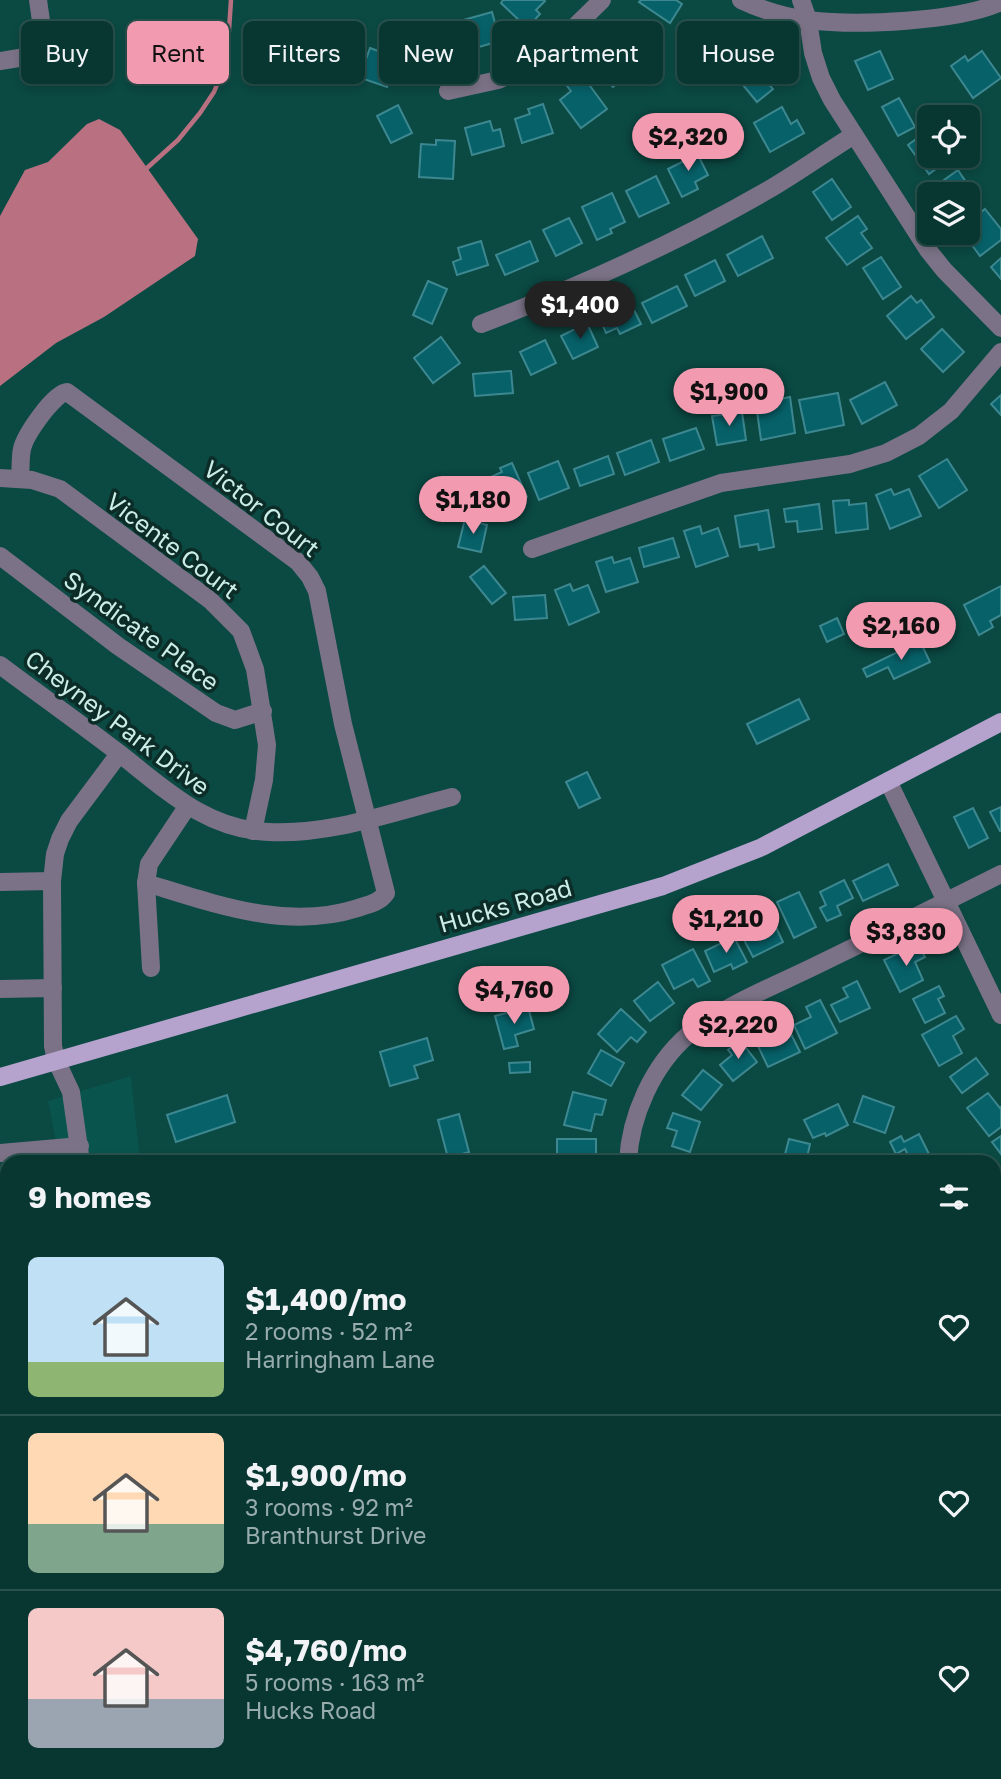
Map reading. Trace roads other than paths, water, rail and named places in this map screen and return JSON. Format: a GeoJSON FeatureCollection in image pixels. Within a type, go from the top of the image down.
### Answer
{"type":"FeatureCollection","features":[{"type":"Feature","properties":{"kind":"main road","name":"Hucks Road"},"geometry":{"type":"LineString","coordinates":[[0,1077],[663,886],[762,846],[1001,722]]}},
{"type":"Feature","properties":{"kind":"street"},"geometry":{"type":"LineString","coordinates":[[0,61],[31,56],[41,51],[44,42],[38,0]]}},
{"type":"Feature","properties":{"kind":"street"},"geometry":{"type":"LineString","coordinates":[[448,91],[498,80],[540,61],[602,0]]}},
{"type":"Feature","properties":{"kind":"street"},"geometry":{"type":"LineString","coordinates":[[741,0],[808,20],[888,21],[971,12],[1001,2]]}},
{"type":"Feature","properties":{"kind":"street"},"geometry":{"type":"LineString","coordinates":[[801,0],[821,78],[854,135],[928,250],[1001,328]]}},
{"type":"Feature","properties":{"kind":"street"},"geometry":{"type":"LineString","coordinates":[[481,324],[598,278],[666,245],[770,189],[854,135]]}},
{"type":"Feature","properties":{"kind":"street"},"geometry":{"type":"LineString","coordinates":[[532,549],[721,482],[849,464],[886,453],[919,436],[951,411],[1001,352]]}},
{"type":"Feature","properties":{"kind":"street","name":"Victor Court"},"geometry":{"type":"LineString","coordinates":[[20,478],[22,448],[27,436],[58,395],[67,392],[298,562],[317,591],[343,724],[367,819]]}},
{"type":"Feature","properties":{"kind":"street","name":"Vicente Court"},"geometry":{"type":"LineString","coordinates":[[0,478],[20,478],[60,489],[211,600],[241,631],[250,650],[267,745],[253,831]]}},
{"type":"Feature","properties":{"kind":"street","name":"Syndicate Place"},"geometry":{"type":"LineString","coordinates":[[0,556],[118,646],[216,713],[235,720],[263,711]]}},
{"type":"Feature","properties":{"kind":"street","name":"Cheyney Park Drive"},"geometry":{"type":"LineString","coordinates":[[0,664],[187,807],[219,822],[253,831],[304,831],[367,819],[452,797]]}},
{"type":"Feature","properties":{"kind":"street"},"geometry":{"type":"LineString","coordinates":[[0,1153],[80,1154],[71,1092],[56,1060],[53,1046],[52,881],[60,839],[80,803],[119,754]]}},
{"type":"Feature","properties":{"kind":"street"},"geometry":{"type":"LineString","coordinates":[[888,781],[1001,1015]]}},
{"type":"Feature","properties":{"kind":"street"},"geometry":{"type":"LineString","coordinates":[[151,968],[146,883],[149,864],[187,807]]}},
{"type":"Feature","properties":{"kind":"street"},"geometry":{"type":"LineString","coordinates":[[146,883],[213,904],[253,912],[303,918],[334,916],[380,901],[386,893],[367,819]]}},
{"type":"Feature","properties":{"kind":"street"},"geometry":{"type":"LineString","coordinates":[[629,1155],[641,1104],[656,1073],[688,1035],[725,1011],[1001,874]]}},
{"type":"Feature","properties":{"kind":"street"},"geometry":{"type":"LineString","coordinates":[[0,882],[52,881]]}},
{"type":"Feature","properties":{"kind":"street"},"geometry":{"type":"LineString","coordinates":[[0,989],[53,988]]}},
{"type":"Feature","properties":{"kind":"waterway"},"geometry":{"type":"LineString","coordinates":[[147,168],[178,140],[214,92],[227,60],[231,0]]}}]}
